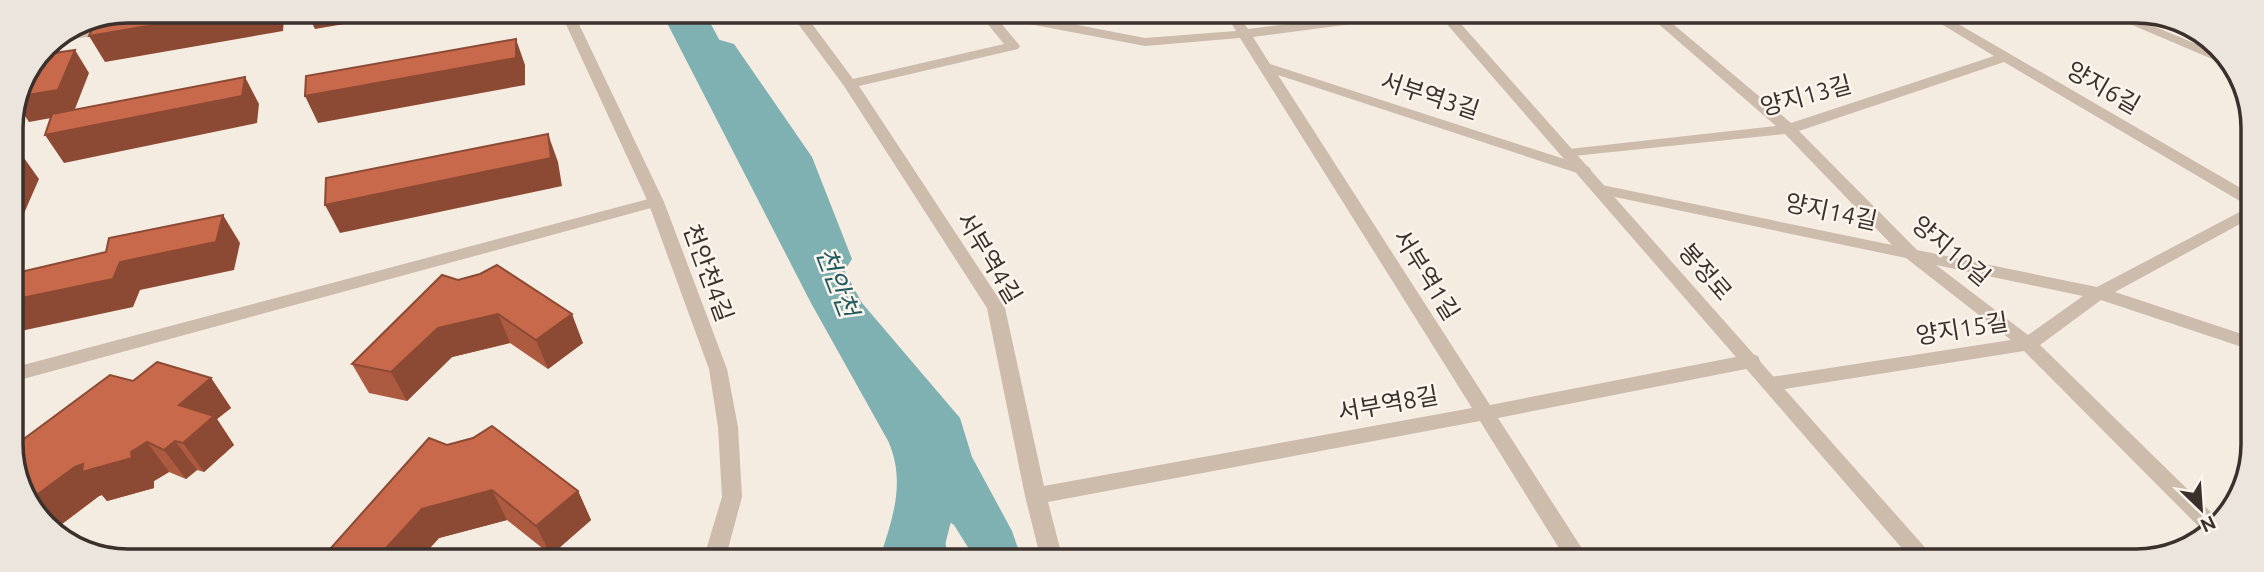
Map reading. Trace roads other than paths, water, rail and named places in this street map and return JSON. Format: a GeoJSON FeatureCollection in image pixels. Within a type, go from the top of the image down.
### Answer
{"type":"FeatureCollection","features":[{"type":"Feature","properties":{"kind":"street","name":"천안천4길"},"geometry":{"type":"LineString","coordinates":[[571,23],[656,202],[718,369],[728,427],[732,497],[717,549]]}},
{"type":"Feature","properties":{"kind":"street","name":"서부역4길"},"geometry":{"type":"LineString","coordinates":[[804,23],[850,84],[996,309],[1018,404],[1035,496],[1049,549]]}},
{"type":"Feature","properties":{"kind":"street"},"geometry":{"type":"LineString","coordinates":[[850,84],[1013,46],[994,23]]}},
{"type":"Feature","properties":{"kind":"street"},"geometry":{"type":"LineString","coordinates":[[1045,23],[1145,42],[1243,34],[1328,23]]}},
{"type":"Feature","properties":{"kind":"street","name":"서부역1길"},"geometry":{"type":"LineString","coordinates":[[1237,23],[1570,549]]}},
{"type":"Feature","properties":{"kind":"street","name":"봉정로"},"geometry":{"type":"LineString","coordinates":[[1453,23],[1915,549]]}},
{"type":"Feature","properties":{"kind":"street","name":"양지10길"},"geometry":{"type":"LineString","coordinates":[[1664,23],[1789,130],[1911,254],[2028,344],[2207,521]]}},
{"type":"Feature","properties":{"kind":"street","name":"양지6길"},"geometry":{"type":"LineString","coordinates":[[1950,23],[2241,195]]}},
{"type":"Feature","properties":{"kind":"street"},"geometry":{"type":"LineString","coordinates":[[2135,23],[2211,56]]}},
{"type":"Feature","properties":{"kind":"street"},"geometry":{"type":"LineString","coordinates":[[79,35],[122,28]]}},
{"type":"Feature","properties":{"kind":"street","name":"양지13길"},"geometry":{"type":"LineString","coordinates":[[1569,154],[1789,130],[2006,57]]}},
{"type":"Feature","properties":{"kind":"street","name":"서부역3길"},"geometry":{"type":"LineString","coordinates":[[1263,66],[1583,170]]}},
{"type":"Feature","properties":{"kind":"street","name":"양지14길"},"geometry":{"type":"LineString","coordinates":[[1602,190],[2099,293],[2241,341]]}},
{"type":"Feature","properties":{"kind":"street"},"geometry":{"type":"LineString","coordinates":[[23,372],[656,202]]}},
{"type":"Feature","properties":{"kind":"street","name":"양지15길"},"geometry":{"type":"LineString","coordinates":[[1771,384],[2028,344],[2099,293],[2241,216]]}},
{"type":"Feature","properties":{"kind":"street","name":"서부역8길"},"geometry":{"type":"LineString","coordinates":[[1035,496],[1485,414],[1751,361]]}},
{"type":"Feature","properties":{"kind":"water"},"geometry":{"type":"Polygon","coordinates":[[[667,23],[710,23],[862,303],[960,418],[972,457],[1012,531],[1018,549],[969,549],[954,525],[925,507],[811,303],[667,23]]]}},
{"type":"Feature","properties":{"kind":"waterway","name":"천안천"},"geometry":{"type":"LineString","coordinates":[[720,52],[790,157],[828,259]]}},
{"type":"Feature","properties":{"kind":"waterway","name":"천안천"},"geometry":{"type":"LineString","coordinates":[[913,549],[927,486],[923,457],[917,443]]}},
{"type":"Feature","properties":{"kind":"waterway"},"geometry":{"type":"LineString","coordinates":[[934,503],[942,549]]}}]}
